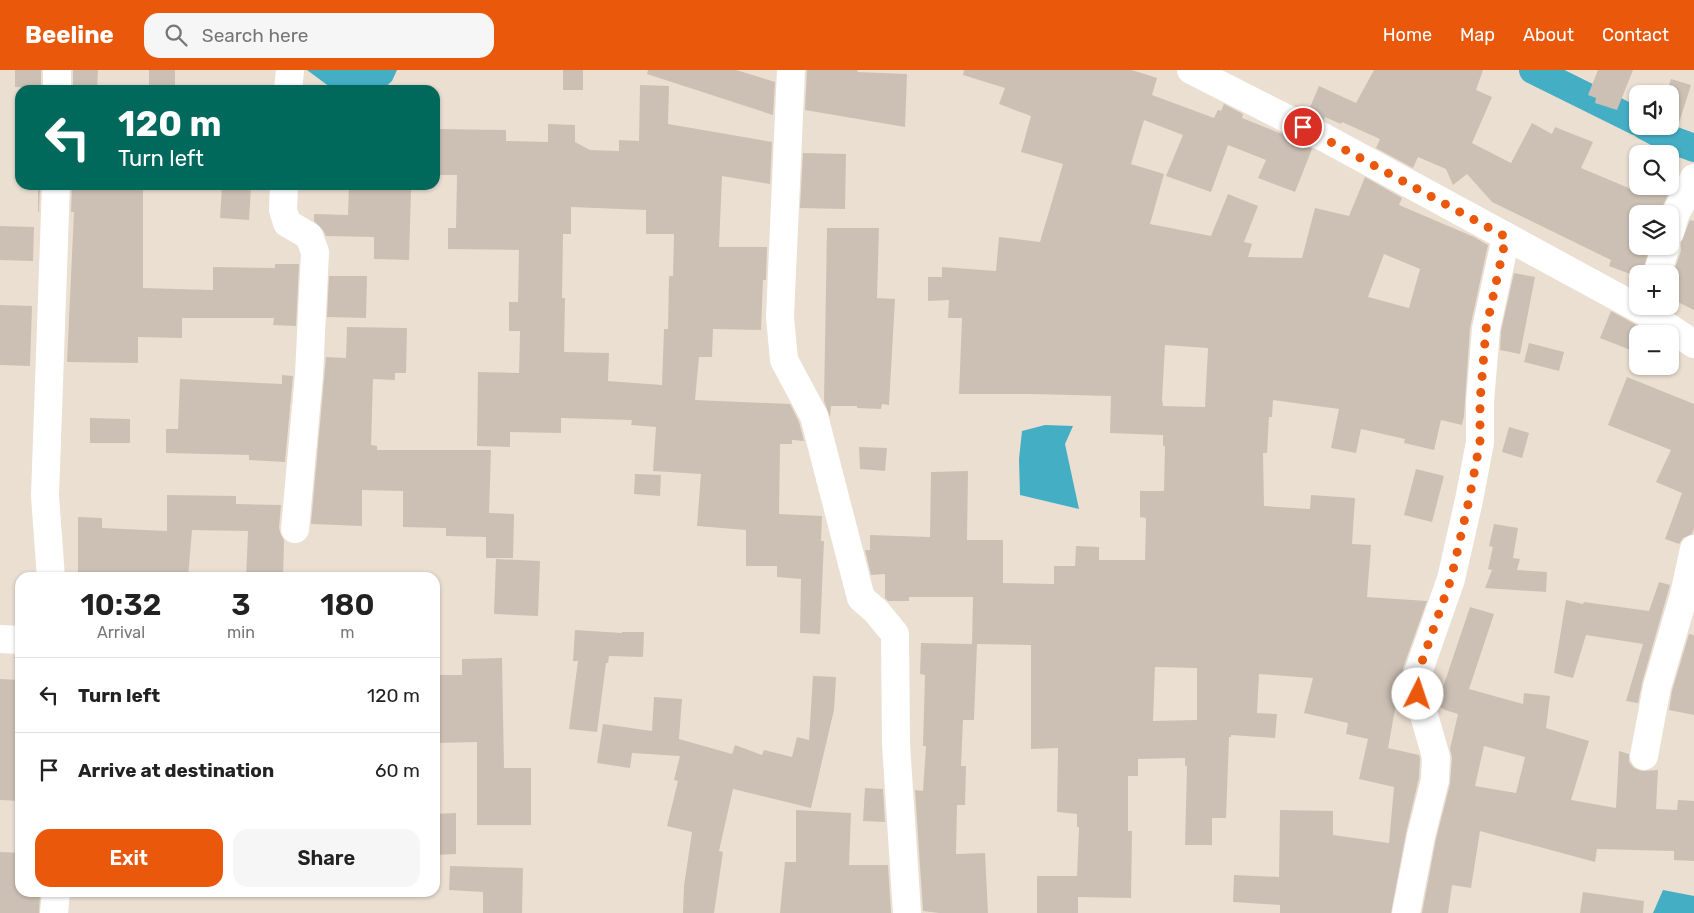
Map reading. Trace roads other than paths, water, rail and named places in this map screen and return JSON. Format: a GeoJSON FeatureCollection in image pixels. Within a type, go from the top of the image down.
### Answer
{"type":"FeatureCollection","features":[{"type":"Feature","properties":{"kind":"street"},"geometry":{"type":"LineString","coordinates":[[57,70],[57,85]]}},
{"type":"Feature","properties":{"kind":"street"},"geometry":{"type":"LineString","coordinates":[[288,85],[290,70]]}},
{"type":"Feature","properties":{"kind":"street"},"geometry":{"type":"LineString","coordinates":[[791,70],[780,317],[784,360],[814,416],[861,598],[876,611],[895,634],[896,744],[907,913]]}},
{"type":"Feature","properties":{"kind":"street"},"geometry":{"type":"LineString","coordinates":[[1191,70],[1325,138],[1506,237],[1629,300]]}},
{"type":"Feature","properties":{"kind":"street"},"geometry":{"type":"LineString","coordinates":[[1679,207],[1694,178]]}},
{"type":"Feature","properties":{"kind":"street"},"geometry":{"type":"LineString","coordinates":[[51,572],[45,496],[56,190]]}},
{"type":"Feature","properties":{"kind":"street"},"geometry":{"type":"LineString","coordinates":[[284,190],[283,210],[288,223],[309,236],[315,252],[309,375],[295,529]]}},
{"type":"Feature","properties":{"kind":"street"},"geometry":{"type":"LineString","coordinates":[[1406,913],[1435,772],[1436,757],[1418,694],[1418,673],[1451,579],[1469,500],[1480,442],[1480,402],[1486,329],[1506,237]]}},
{"type":"Feature","properties":{"kind":"street"},"geometry":{"type":"LineString","coordinates":[[1654,315],[1694,344]]}},
{"type":"Feature","properties":{"kind":"street"},"geometry":{"type":"LineString","coordinates":[[1644,756],[1657,687],[1684,594],[1694,549]]}},
{"type":"Feature","properties":{"kind":"street"},"geometry":{"type":"LineString","coordinates":[[0,639],[15,640]]}},
{"type":"Feature","properties":{"kind":"street"},"geometry":{"type":"LineString","coordinates":[[54,913],[56,897]]}},
{"type":"Feature","properties":{"kind":"water"},"geometry":{"type":"Polygon","coordinates":[[[307,70],[397,70],[392,81],[388,85],[327,85],[307,70]]]}},
{"type":"Feature","properties":{"kind":"water"},"geometry":{"type":"Polygon","coordinates":[[[1045,425],[1073,426],[1065,444],[1079,509],[1020,495],[1019,459],[1022,431],[1045,425]]]}},
{"type":"Feature","properties":{"kind":"water"},"geometry":{"type":"Polygon","coordinates":[[[1663,890],[1694,896],[1694,913],[1653,913],[1663,890]]]}},
{"type":"Feature","properties":{"kind":"waterway"},"geometry":{"type":"LineString","coordinates":[[1533,70],[1629,118]]}},
{"type":"Feature","properties":{"kind":"waterway"},"geometry":{"type":"LineString","coordinates":[[1662,135],[1694,148]]}}]}
